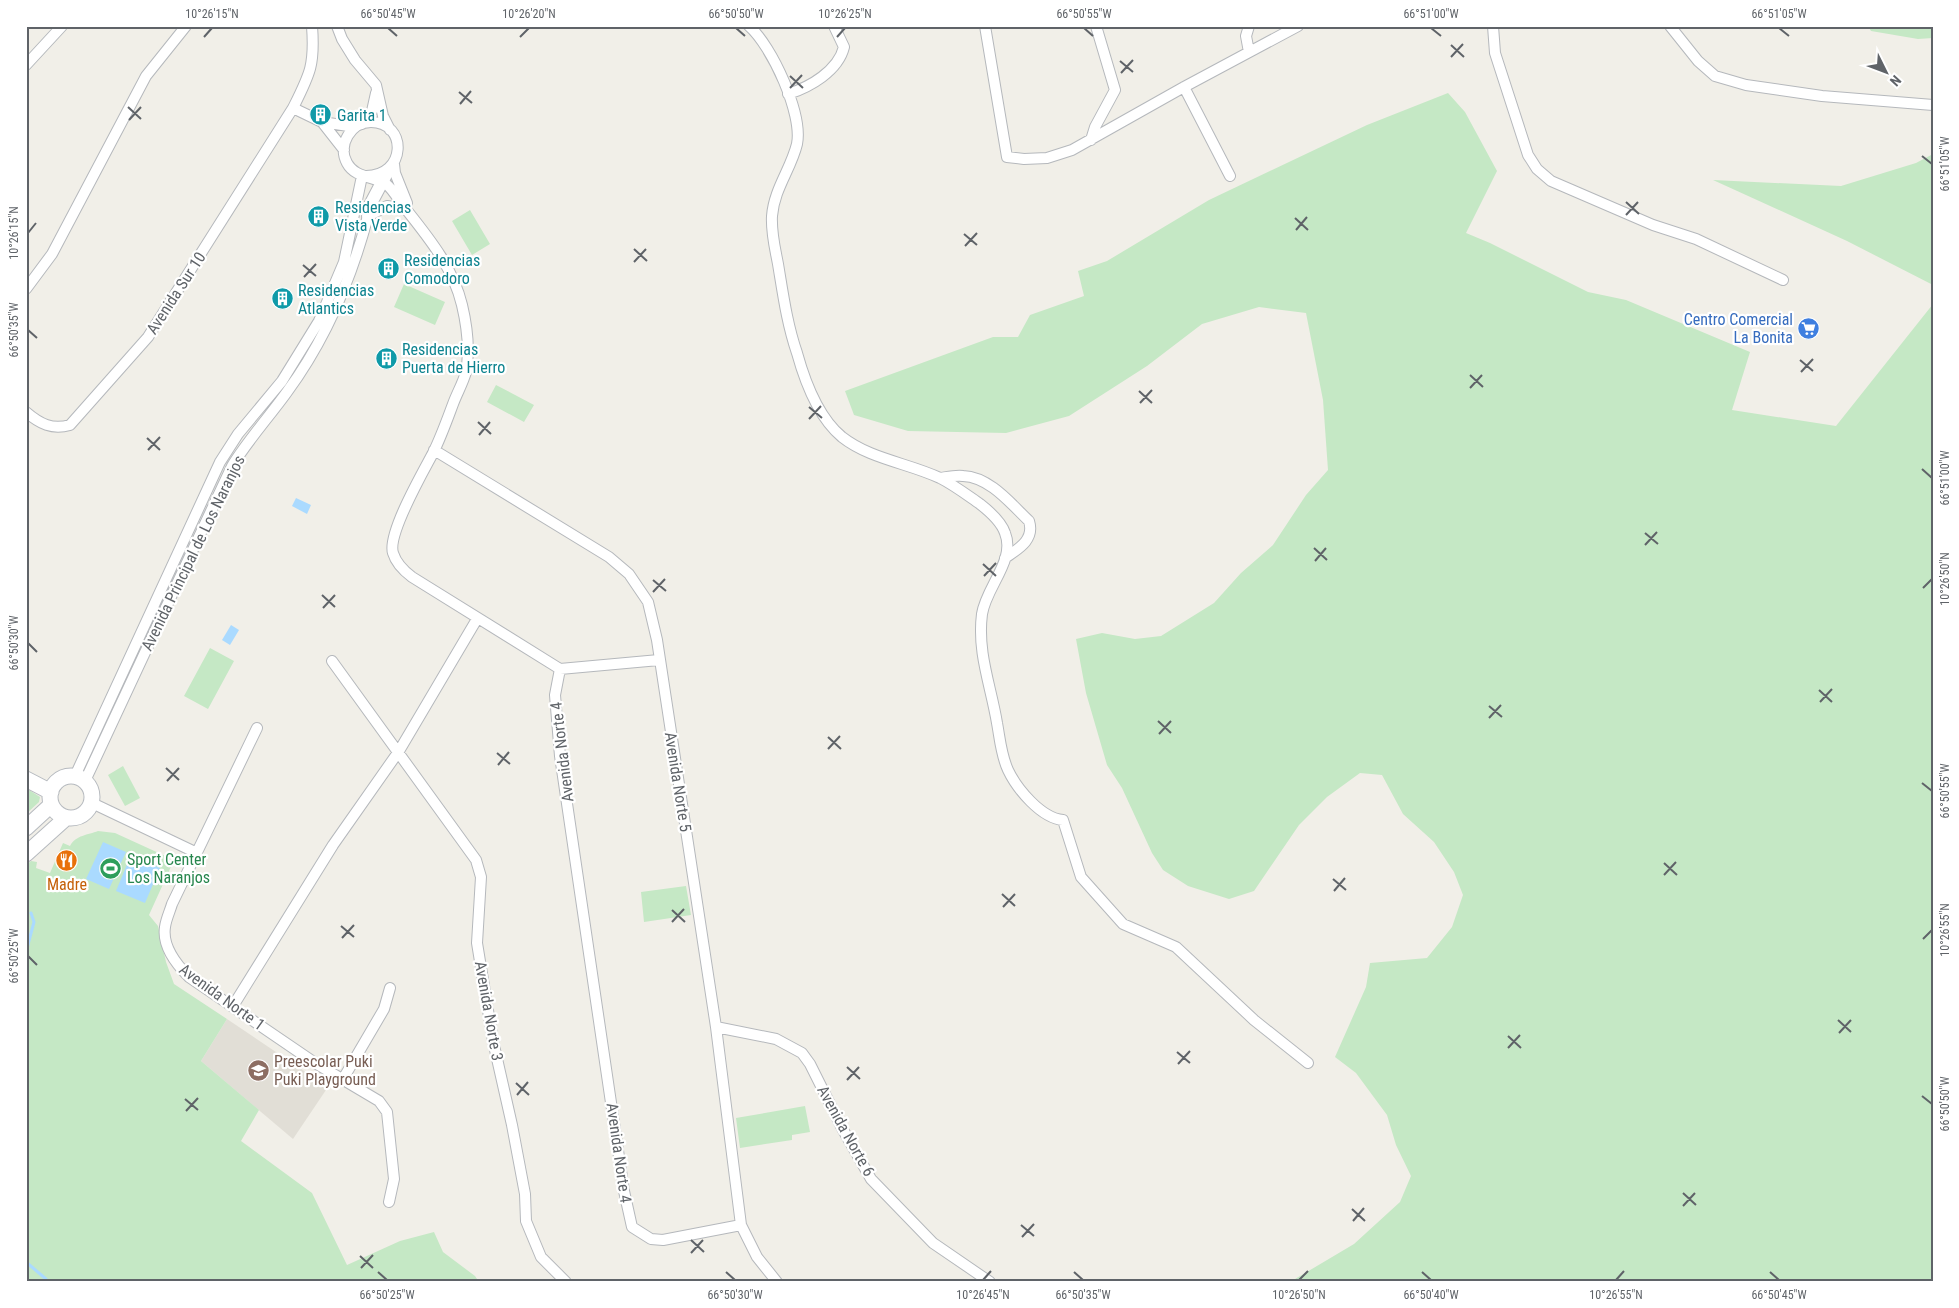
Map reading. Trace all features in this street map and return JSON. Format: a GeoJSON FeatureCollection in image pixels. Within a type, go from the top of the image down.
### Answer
{"type":"FeatureCollection","features":[{"type":"Feature","properties":{"kind":"main road"},"geometry":{"type":"LineString","coordinates":[[26,778],[51,798],[56,812],[66,818],[79,817],[85,814],[92,803],[92,792],[80,779],[63,778],[58,781],[51,798],[26,828]]}},
{"type":"Feature","properties":{"kind":"main road"},"geometry":{"type":"LineString","coordinates":[[26,854],[66,818]]}},
{"type":"Feature","properties":{"kind":"street"},"geometry":{"type":"LineString","coordinates":[[26,65],[62,26]]}},
{"type":"Feature","properties":{"kind":"street"},"geometry":{"type":"LineString","coordinates":[[26,289],[52,254],[146,76],[186,26]]}},
{"type":"Feature","properties":{"kind":"street","name":"Avenida Sur 10"},"geometry":{"type":"LineString","coordinates":[[26,412],[42,424],[52,427],[60,428],[70,425],[148,337],[293,108],[309,76],[312,64],[314,51],[312,26]]}},
{"type":"Feature","properties":{"kind":"street"},"geometry":{"type":"LineString","coordinates":[[338,26],[342,40],[355,60],[376,85],[384,116],[396,138],[398,147],[397,156],[391,167],[377,176],[364,176]]}},
{"type":"Feature","properties":{"kind":"street"},"geometry":{"type":"LineString","coordinates":[[749,26],[770,51],[794,107],[798,127],[797,144],[774,200],[772,219],[773,242],[796,353],[820,412],[850,442],[867,452],[940,478],[990,512],[1005,530],[1008,545],[1005,558],[983,610],[980,637],[1006,768],[1013,780],[1036,806],[1055,819],[1063,820],[1081,877],[1123,924],[1176,947],[1254,1020],[1308,1063]]}},
{"type":"Feature","properties":{"kind":"street"},"geometry":{"type":"LineString","coordinates":[[788,94],[801,90],[835,65],[844,46],[834,26]]}},
{"type":"Feature","properties":{"kind":"street"},"geometry":{"type":"LineString","coordinates":[[985,26],[1007,158],[1024,159],[1047,158],[1072,150],[1298,26]]}},
{"type":"Feature","properties":{"kind":"street"},"geometry":{"type":"LineString","coordinates":[[1091,140],[1095,127],[1115,90],[1096,26]]}},
{"type":"Feature","properties":{"kind":"street"},"geometry":{"type":"LineString","coordinates":[[1248,26],[1246,36],[1249,52]]}},
{"type":"Feature","properties":{"kind":"street"},"geometry":{"type":"LineString","coordinates":[[1493,26],[1495,53],[1528,155],[1537,169],[1551,181],[1651,229],[1696,239],[1783,280]]}},
{"type":"Feature","properties":{"kind":"street"},"geometry":{"type":"LineString","coordinates":[[1670,26],[1698,61],[1715,76],[1746,85],[1822,96],[1933,105]]}},
{"type":"Feature","properties":{"kind":"street"},"geometry":{"type":"LineString","coordinates":[[376,85],[375,103],[372,111],[346,139],[344,154],[347,163],[352,170],[387,185],[428,237],[452,276],[460,295],[468,331],[466,372],[434,450],[407,504],[393,541],[393,553],[404,571],[477,619],[560,669],[659,660]]}},
{"type":"Feature","properties":{"kind":"street"},"geometry":{"type":"LineString","coordinates":[[1184,87],[1230,176]]}},
{"type":"Feature","properties":{"kind":"street"},"geometry":{"type":"LineString","coordinates":[[293,108],[322,122],[358,126],[377,123],[391,131]]}},
{"type":"Feature","properties":{"kind":"street"},"geometry":{"type":"LineString","coordinates":[[322,122],[344,150]]}},
{"type":"Feature","properties":{"kind":"street"},"geometry":{"type":"LineString","coordinates":[[391,167],[407,203],[406,209]]}},
{"type":"Feature","properties":{"kind":"street","name":"Avenida Principal de Los Naranjos"},"geometry":{"type":"LineString","coordinates":[[80,779],[232,466],[296,380],[330,324],[350,277],[370,205],[391,167]]}},
{"type":"Feature","properties":{"kind":"street","name":"Avenida Principal de Los Naranjos"},"geometry":{"type":"LineString","coordinates":[[80,779],[220,462],[238,434],[282,380],[319,321],[344,262],[364,176]]}},
{"type":"Feature","properties":{"kind":"street"},"geometry":{"type":"LineString","coordinates":[[368,216],[387,206],[406,209]]}},
{"type":"Feature","properties":{"kind":"street","name":"Avenida Norte 5"},"geometry":{"type":"LineString","coordinates":[[434,450],[593,545],[629,574],[648,602],[657,640],[716,1027],[741,1225]]}},
{"type":"Feature","properties":{"kind":"street"},"geometry":{"type":"LineString","coordinates":[[940,478],[964,476],[982,482],[998,491],[1029,521],[1030,535],[1023,546],[1005,558]]}},
{"type":"Feature","properties":{"kind":"street"},"geometry":{"type":"LineString","coordinates":[[233,1006],[333,845],[399,751],[477,619]]}},
{"type":"Feature","properties":{"kind":"street","name":"Avenida Norte 3"},"geometry":{"type":"LineString","coordinates":[[332,661],[399,751],[476,860],[481,877],[477,943],[493,1041],[512,1124],[525,1194],[526,1221],[541,1257],[566,1282]]}},
{"type":"Feature","properties":{"kind":"street","name":"Avenida Norte 4"},"geometry":{"type":"LineString","coordinates":[[560,669],[555,695],[560,756],[628,1215],[632,1227],[640,1234],[651,1239],[663,1240],[741,1225]]}},
{"type":"Feature","properties":{"kind":"street","name":"Avenida Norte 1"},"geometry":{"type":"LineString","coordinates":[[257,728],[172,904],[164,929],[168,948],[175,964],[189,976],[308,1058],[379,1102],[387,1112],[394,1179],[389,1202]]}},
{"type":"Feature","properties":{"kind":"street"},"geometry":{"type":"LineString","coordinates":[[92,803],[197,853]]}},
{"type":"Feature","properties":{"kind":"street"},"geometry":{"type":"LineString","coordinates":[[343,1080],[384,1009],[390,988]]}},
{"type":"Feature","properties":{"kind":"street","name":"Avenida Norte 6"},"geometry":{"type":"LineString","coordinates":[[716,1027],[776,1039],[802,1053],[810,1064],[842,1128],[871,1179],[933,1242],[990,1282]]}},
{"type":"Feature","properties":{"kind":"street"},"geometry":{"type":"LineString","coordinates":[[741,1225],[757,1257],[777,1282]]}},
{"type":"Feature","properties":{"kind":"shaded area","name":"Preescolar Puki Puki Playground"},"geometry":{"type":"Polygon","coordinates":[[[227,1019],[328,1087],[293,1139],[201,1061],[227,1019]]]}},
{"type":"Feature","properties":{"kind":"green space"},"geometry":{"type":"Polygon","coordinates":[[[1868,26],[1933,26],[1933,38],[1918,39],[1871,31],[1868,26]]]}},
{"type":"Feature","properties":{"kind":"green space"},"geometry":{"type":"Polygon","coordinates":[[[1448,93],[1465,112],[1497,171],[1466,233],[1588,292],[1626,300],[1750,352],[1732,410],[1836,426],[1933,304],[1933,1282],[1290,1282],[1354,1244],[1400,1202],[1411,1176],[1396,1145],[1387,1115],[1356,1073],[1335,1057],[1366,987],[1370,963],[1427,958],[1452,927],[1463,895],[1454,872],[1434,842],[1403,814],[1382,775],[1360,773],[1327,797],[1299,825],[1254,891],[1229,899],[1188,886],[1163,870],[1152,853],[1122,788],[1107,765],[1086,693],[1076,639],[1102,633],[1135,639],[1161,636],[1214,603],[1241,573],[1273,545],[1306,495],[1328,470],[1323,400],[1306,313],[1259,307],[1202,324],[1147,366],[1069,416],[1006,433],[908,431],[854,415],[845,391],[993,337],[1018,337],[1030,315],[1084,296],[1078,271],[1107,261],[1209,200],[1367,125],[1448,93]]]}},
{"type":"Feature","properties":{"kind":"green space"},"geometry":{"type":"Polygon","coordinates":[[[1933,154],[1933,285],[1847,241],[1713,180],[1841,186],[1916,163],[1933,154]]]}},
{"type":"Feature","properties":{"kind":"green space"},"geometry":{"type":"Polygon","coordinates":[[[470,210],[490,244],[472,255],[452,221],[470,210]]]}},
{"type":"Feature","properties":{"kind":"green space"},"geometry":{"type":"Polygon","coordinates":[[[404,284],[445,302],[435,325],[394,307],[404,284]]]}},
{"type":"Feature","properties":{"kind":"green space"},"geometry":{"type":"Polygon","coordinates":[[[496,385],[534,405],[524,422],[487,402],[496,385]]]}},
{"type":"Feature","properties":{"kind":"green space"},"geometry":{"type":"Polygon","coordinates":[[[210,648],[234,661],[208,709],[184,696],[210,648]]]}},
{"type":"Feature","properties":{"kind":"green space"},"geometry":{"type":"Polygon","coordinates":[[[123,766],[140,798],[125,806],[108,775],[123,766]]]}},
{"type":"Feature","properties":{"kind":"green space"},"geometry":{"type":"Polygon","coordinates":[[[26,788],[40,797],[39,802],[26,814],[26,788]]]}},
{"type":"Feature","properties":{"kind":"green space"},"geometry":{"type":"Polygon","coordinates":[[[98,831],[115,833],[174,860],[149,915],[158,926],[166,962],[174,984],[227,1019],[201,1061],[259,1110],[241,1141],[312,1193],[347,1265],[400,1241],[434,1232],[443,1252],[475,1276],[479,1282],[26,1282],[26,865],[31,861],[37,862],[36,868],[50,873],[63,843],[70,846],[79,837],[98,831]]]}},
{"type":"Feature","properties":{"kind":"green space"},"geometry":{"type":"Polygon","coordinates":[[[686,886],[691,915],[644,922],[641,892],[686,886]]]}},
{"type":"Feature","properties":{"kind":"green space"},"geometry":{"type":"Polygon","coordinates":[[[805,1106],[810,1132],[792,1135],[792,1140],[740,1148],[736,1118],[805,1106]]]}},
{"type":"Feature","properties":{"kind":"water"},"geometry":{"type":"Polygon","coordinates":[[[296,498],[311,505],[307,514],[292,506],[296,498]]]}},
{"type":"Feature","properties":{"kind":"water"},"geometry":{"type":"Polygon","coordinates":[[[231,625],[239,630],[230,645],[222,640],[231,625]]]}},
{"type":"Feature","properties":{"kind":"water"},"geometry":{"type":"Polygon","coordinates":[[[103,842],[126,852],[109,889],[86,879],[103,842]]]}},
{"type":"Feature","properties":{"kind":"water"},"geometry":{"type":"Polygon","coordinates":[[[131,855],[160,868],[145,903],[116,891],[131,855]]]}},
{"type":"Feature","properties":{"kind":"waterway"},"geometry":{"type":"LineString","coordinates":[[26,952],[34,922],[31,913]]}},
{"type":"Feature","properties":{"kind":"waterway"},"geometry":{"type":"LineString","coordinates":[[26,1262],[46,1279],[46,1282]]}},
{"type":"Feature","properties":{"kind":"place","name":"Garita 1"},"geometry":{"type":"Point","coordinates":[321,115]}},
{"type":"Feature","properties":{"kind":"place","name":"Residencias Vista Verde"},"geometry":{"type":"Point","coordinates":[319,216]}},
{"type":"Feature","properties":{"kind":"place","name":"Residencias Comodoro"},"geometry":{"type":"Point","coordinates":[388,269]}},
{"type":"Feature","properties":{"kind":"place","name":"Residencias Atlantics"},"geometry":{"type":"Point","coordinates":[282,299]}},
{"type":"Feature","properties":{"kind":"place","name":"Centro Comercial La Bonita"},"geometry":{"type":"Point","coordinates":[1809,328]}},
{"type":"Feature","properties":{"kind":"place","name":"Residencias Puerta de Hierro"},"geometry":{"type":"Point","coordinates":[386,358]}},
{"type":"Feature","properties":{"kind":"place","name":"Madre"},"geometry":{"type":"Point","coordinates":[67,860]}},
{"type":"Feature","properties":{"kind":"place","name":"Sport Center Los Naranjos"},"geometry":{"type":"Point","coordinates":[111,868]}},
{"type":"Feature","properties":{"kind":"place","name":"Preescolar Puki Puki Playground"},"geometry":{"type":"Point","coordinates":[258,1070]}}]}
